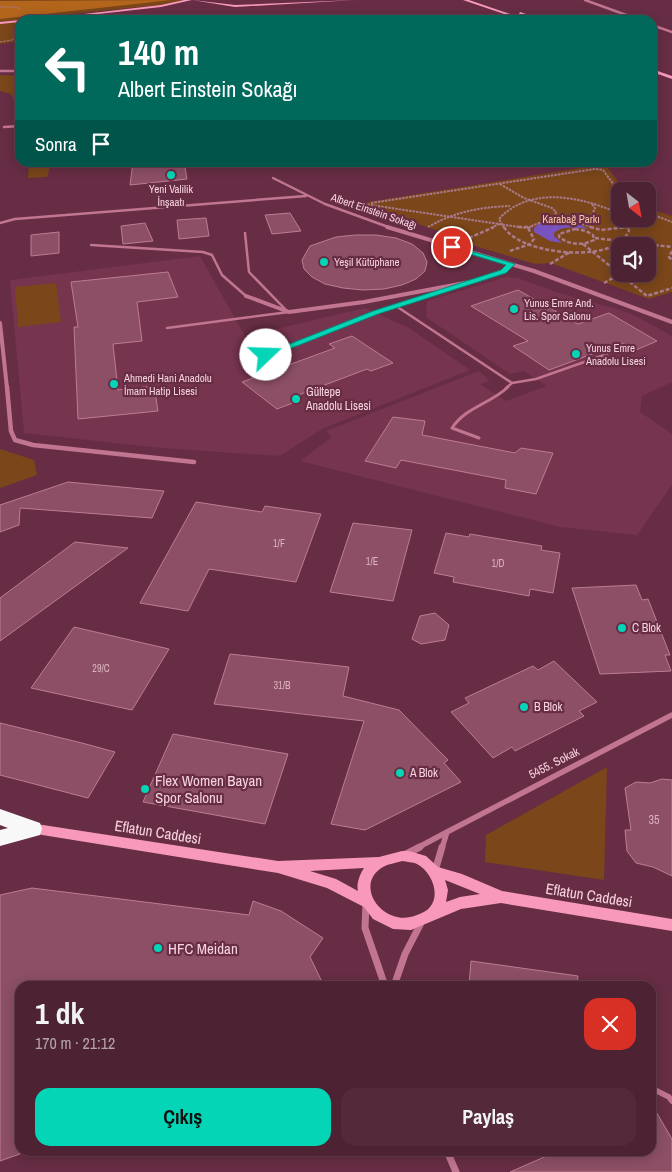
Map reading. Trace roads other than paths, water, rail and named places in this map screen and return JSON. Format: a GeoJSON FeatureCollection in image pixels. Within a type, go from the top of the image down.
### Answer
{"type":"FeatureCollection","features":[{"type":"Feature","properties":{"kind":"highway"},"geometry":{"type":"LineString","coordinates":[[0,817],[33,829]]}},
{"type":"Feature","properties":{"kind":"highway"},"geometry":{"type":"LineString","coordinates":[[0,838],[33,829]]}},
{"type":"Feature","properties":{"kind":"street"},"geometry":{"type":"LineString","coordinates":[[94,15],[192,0],[235,6],[353,0]]}},
{"type":"Feature","properties":{"kind":"street"},"geometry":{"type":"LineString","coordinates":[[214,0],[242,3],[270,0]]}},
{"type":"Feature","properties":{"kind":"street"},"geometry":{"type":"LineString","coordinates":[[465,0],[511,15]]}},
{"type":"Feature","properties":{"kind":"street"},"geometry":{"type":"LineString","coordinates":[[483,0],[526,15]]}},
{"type":"Feature","properties":{"kind":"street"},"geometry":{"type":"LineString","coordinates":[[585,0],[626,15]]}},
{"type":"Feature","properties":{"kind":"street"},"geometry":{"type":"LineString","coordinates":[[0,23],[15,22]]}},
{"type":"Feature","properties":{"kind":"street"},"geometry":{"type":"LineString","coordinates":[[657,26],[672,32]]}},
{"type":"Feature","properties":{"kind":"street"},"geometry":{"type":"LineString","coordinates":[[657,67],[672,73]]}},
{"type":"Feature","properties":{"kind":"street"},"geometry":{"type":"LineString","coordinates":[[0,71],[15,71]]}},
{"type":"Feature","properties":{"kind":"street"},"geometry":{"type":"LineString","coordinates":[[657,72],[672,78]]}},
{"type":"Feature","properties":{"kind":"street"},"geometry":{"type":"LineString","coordinates":[[4,128],[15,127]]}},
{"type":"Feature","properties":{"kind":"street","name":"Albert Einstein Sokağı"},"geometry":{"type":"LineString","coordinates":[[273,178],[306,196],[338,208],[452,247],[536,272],[652,313],[672,322]]}},
{"type":"Feature","properties":{"kind":"street"},"geometry":{"type":"LineString","coordinates":[[0,223],[15,219],[306,196]]}},
{"type":"Feature","properties":{"kind":"street"},"geometry":{"type":"LineString","coordinates":[[246,296],[289,312],[364,302],[475,281],[504,272],[511,264]]}},
{"type":"Feature","properties":{"kind":"street"},"geometry":{"type":"LineString","coordinates":[[0,323],[10,431],[15,440],[33,445],[194,462]]}},
{"type":"Feature","properties":{"kind":"street","name":"5455. Sokak"},"geometry":{"type":"LineString","coordinates":[[402,856],[672,715]]}},
{"type":"Feature","properties":{"kind":"street"},"geometry":{"type":"LineString","coordinates":[[0,821],[33,829]]}},
{"type":"Feature","properties":{"kind":"street"},"geometry":{"type":"LineString","coordinates":[[0,834],[33,829]]}},
{"type":"Feature","properties":{"kind":"street","name":"Eflatun Caddesi"},"geometry":{"type":"LineString","coordinates":[[33,829],[278,866]]}},
{"type":"Feature","properties":{"kind":"street"},"geometry":{"type":"LineString","coordinates":[[435,872],[447,832]]}},
{"type":"Feature","properties":{"kind":"street"},"geometry":{"type":"LineString","coordinates":[[383,981],[365,928],[366,902],[363,891],[364,880],[378,862],[389,857],[402,856],[420,860],[435,872],[441,882],[442,894],[439,905],[406,947],[395,981]]}},
{"type":"Feature","properties":{"kind":"street"},"geometry":{"type":"LineString","coordinates":[[278,866],[378,862]]}},
{"type":"Feature","properties":{"kind":"street"},"geometry":{"type":"LineString","coordinates":[[278,866],[331,883],[366,902],[373,912],[383,920],[396,924],[409,925],[460,903],[501,897]]}},
{"type":"Feature","properties":{"kind":"street"},"geometry":{"type":"LineString","coordinates":[[435,872],[457,878],[501,897]]}},
{"type":"Feature","properties":{"kind":"street","name":"Eflatun Caddesi"},"geometry":{"type":"LineString","coordinates":[[501,897],[672,926]]}},
{"type":"Feature","properties":{"kind":"street"},"geometry":{"type":"LineString","coordinates":[[448,1156],[456,1172]]}},
{"type":"Feature","properties":{"kind":"lane"},"geometry":{"type":"LineString","coordinates":[[245,233],[249,272],[289,312]]}},
{"type":"Feature","properties":{"kind":"lane"},"geometry":{"type":"LineString","coordinates":[[91,246],[203,252],[212,255],[222,275],[246,296]]}},
{"type":"Feature","properties":{"kind":"lane"},"geometry":{"type":"LineString","coordinates":[[266,355],[396,306],[475,281]]}},
{"type":"Feature","properties":{"kind":"lane"},"geometry":{"type":"LineString","coordinates":[[396,306],[512,383]]}},
{"type":"Feature","properties":{"kind":"lane"},"geometry":{"type":"LineString","coordinates":[[167,328],[289,312]]}},
{"type":"Feature","properties":{"kind":"lane"},"geometry":{"type":"LineString","coordinates":[[479,438],[452,428],[460,416],[498,396],[512,383],[536,379],[608,354]]}},
{"type":"Feature","properties":{"kind":"lane"},"geometry":{"type":"LineString","coordinates":[[656,1090],[669,1097],[672,1101]]}},
{"type":"Feature","properties":{"kind":"place","name":"Yeni Valilik İnşaatı"},"geometry":{"type":"Point","coordinates":[171,175]}},
{"type":"Feature","properties":{"kind":"place","name":"Yeşil Kütüphane"},"geometry":{"type":"Point","coordinates":[324,262]}},
{"type":"Feature","properties":{"kind":"place","name":"Yunus Emre And. Lis. Spor Salonu"},"geometry":{"type":"Point","coordinates":[514,309]}},
{"type":"Feature","properties":{"kind":"place","name":"Yunus Emre Anadolu Lisesi"},"geometry":{"type":"Point","coordinates":[576,354]}},
{"type":"Feature","properties":{"kind":"place","name":"Ahmedi Hani Anadolu İmam Hatip Lisesi"},"geometry":{"type":"Point","coordinates":[114,384]}},
{"type":"Feature","properties":{"kind":"place","name":"Gültepe Anadolu Lisesi"},"geometry":{"type":"Point","coordinates":[296,399]}},
{"type":"Feature","properties":{"kind":"place","name":"C Blok"},"geometry":{"type":"Point","coordinates":[622,628]}},
{"type":"Feature","properties":{"kind":"place","name":"B Blok"},"geometry":{"type":"Point","coordinates":[524,707]}},
{"type":"Feature","properties":{"kind":"place","name":"A Blok"},"geometry":{"type":"Point","coordinates":[400,773]}},
{"type":"Feature","properties":{"kind":"place","name":"Flex Women Bayan Spor Salonu"},"geometry":{"type":"Point","coordinates":[145,789]}},
{"type":"Feature","properties":{"kind":"place","name":"HFC Meidan"},"geometry":{"type":"Point","coordinates":[158,948]}},
{"type":"Feature","properties":{"kind":"park label","name":"Karabağ Parkı"},"geometry":{"type":"Point","coordinates":[571,219]}}]}
